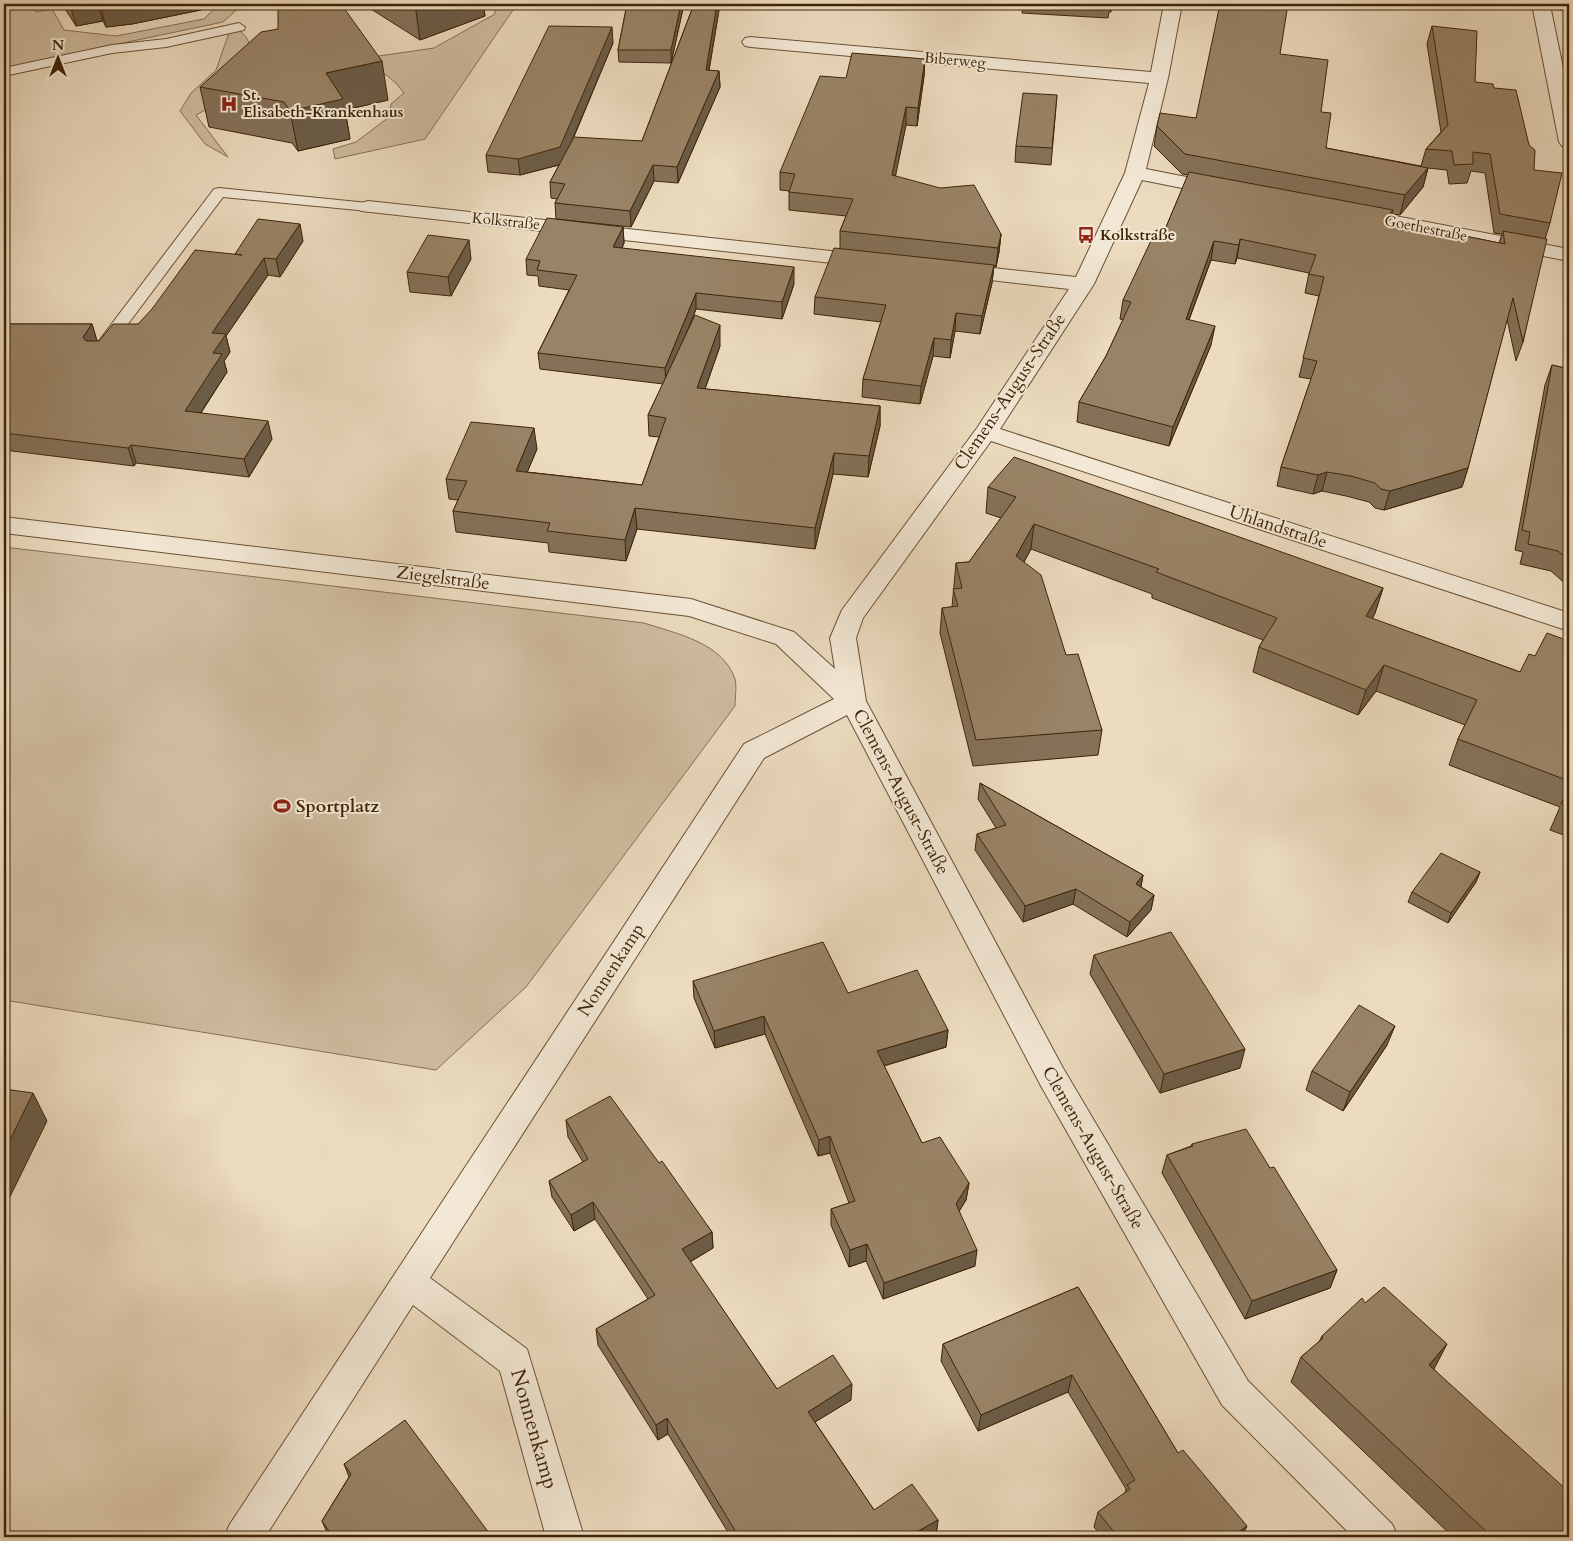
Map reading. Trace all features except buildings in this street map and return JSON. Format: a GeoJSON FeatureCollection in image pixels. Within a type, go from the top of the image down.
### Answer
{"type":"FeatureCollection","features":[{"type":"Feature","properties":{"kind":"street","name":"Clemens-August-Straße"},"geometry":{"type":"LineString","coordinates":[[1173,4],[1159,78],[1135,173],[1083,284],[986,432],[851,616],[843,638],[853,702],[1052,1077],[1235,1393],[1379,1537]]}},
{"type":"Feature","properties":{"kind":"street"},"geometry":{"type":"LineString","coordinates":[[1541,4],[1569,142]]}},
{"type":"Feature","properties":{"kind":"street"},"geometry":{"type":"LineString","coordinates":[[1558,4],[1569,6]]}},
{"type":"Feature","properties":{"kind":"street","name":"Biberweg"},"geometry":{"type":"LineString","coordinates":[[751,42],[1159,78]]}},
{"type":"Feature","properties":{"kind":"street"},"geometry":{"type":"LineString","coordinates":[[1135,173],[1241,193]]}},
{"type":"Feature","properties":{"kind":"street","name":"Kolkstraße"},"geometry":{"type":"LineString","coordinates":[[368,207],[886,263]]}},
{"type":"Feature","properties":{"kind":"street","name":"Goethestraße"},"geometry":{"type":"LineString","coordinates":[[1338,211],[1569,255]]}},
{"type":"Feature","properties":{"kind":"street"},"geometry":{"type":"LineString","coordinates":[[936,268],[1083,284]]}},
{"type":"Feature","properties":{"kind":"street","name":"Uhlandstraße"},"geometry":{"type":"LineString","coordinates":[[986,432],[1569,622]]}},
{"type":"Feature","properties":{"kind":"street","name":"Ziegelstraße"},"geometry":{"type":"LineString","coordinates":[[4,525],[690,608],[786,638],[853,702]]}},
{"type":"Feature","properties":{"kind":"street","name":"Nonnenkamp"},"geometry":{"type":"LineString","coordinates":[[243,1537],[410,1283],[560,1048],[754,751],[853,702]]}},
{"type":"Feature","properties":{"kind":"street","name":"Nonnenkamp"},"geometry":{"type":"LineString","coordinates":[[410,1283],[516,1361],[565,1537]]}},
{"type":"Feature","properties":{"kind":"lane"},"geometry":{"type":"LineString","coordinates":[[4,72],[112,50],[166,44],[239,27]]}},
{"type":"Feature","properties":{"kind":"lane","name":"Kolkstraße"},"geometry":{"type":"LineString","coordinates":[[98,354],[219,192],[368,207]]}},
{"type":"Feature","properties":{"kind":"shaded area"},"geometry":{"type":"Polygon","coordinates":[[[4,4],[34,4],[36,12],[52,9],[64,30],[116,36],[204,19],[216,7],[243,4],[223,22],[4,68],[4,4]]]}},
{"type":"Feature","properties":{"kind":"shaded area"},"geometry":{"type":"Polygon","coordinates":[[[495,4],[517,4],[425,139],[335,159],[333,149],[356,142],[389,117],[391,104],[404,93],[396,83],[365,58],[434,48],[495,14],[495,4]]]}},
{"type":"Feature","properties":{"kind":"shaded area"},"geometry":{"type":"Polygon","coordinates":[[[238,29],[246,37],[264,71],[222,101],[196,115],[228,157],[205,144],[180,111],[191,93],[216,70],[230,30],[238,29]]]}},
{"type":"Feature","properties":{"kind":"shaded area"},"geometry":{"type":"Polygon","coordinates":[[[4,547],[644,623],[697,641],[720,656],[729,666],[735,679],[735,706],[526,987],[436,1070],[4,1000],[4,547]]]}},
{"type":"Feature","properties":{"kind":"place","name":"St. Elisabeth-Krankenhaus"},"geometry":{"type":"Point","coordinates":[229,104]}},
{"type":"Feature","properties":{"kind":"place","name":"Kolkstraße"},"geometry":{"type":"Point","coordinates":[1086,235]}},
{"type":"Feature","properties":{"kind":"place","name":"Sportplatz"},"geometry":{"type":"Point","coordinates":[282,806]}}]}
